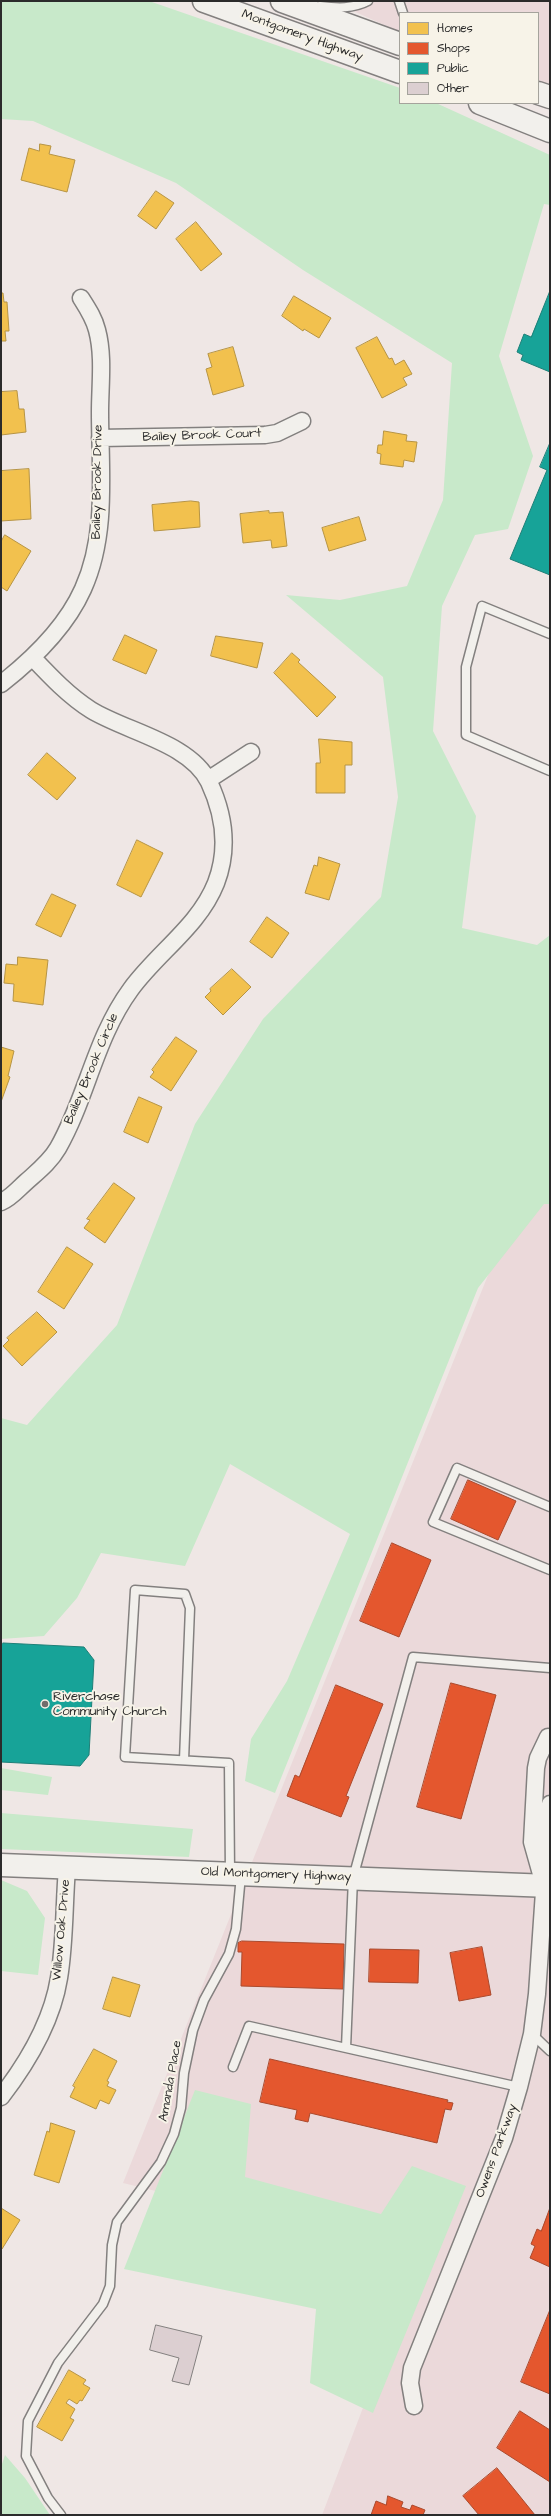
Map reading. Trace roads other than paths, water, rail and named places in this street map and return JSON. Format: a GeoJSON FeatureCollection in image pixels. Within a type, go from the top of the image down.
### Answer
{"type":"FeatureCollection","features":[{"type":"Feature","properties":{"kind":"street","name":"Montgomery Highway"},"geometry":{"type":"LineString","coordinates":[[204,1],[399,72]]}},
{"type":"Feature","properties":{"kind":"street","name":"Montgomery Highway"},"geometry":{"type":"LineString","coordinates":[[286,2],[399,44]]}},
{"type":"Feature","properties":{"kind":"street"},"geometry":{"type":"LineString","coordinates":[[539,93],[550,97]]}},
{"type":"Feature","properties":{"kind":"street"},"geometry":{"type":"LineString","coordinates":[[482,104],[550,131]]}},
{"type":"Feature","properties":{"kind":"street","name":"Bailey Brook Drive"},"geometry":{"type":"LineString","coordinates":[[1,684],[33,658],[72,608],[91,570],[100,525],[100,347],[92,316],[81,298]]}},
{"type":"Feature","properties":{"kind":"street","name":"Bailey Brook Court"},"geometry":{"type":"LineString","coordinates":[[100,438],[265,435],[277,433],[302,422]]}},
{"type":"Feature","properties":{"kind":"street","name":"Bailey Brook Circle"},"geometry":{"type":"LineString","coordinates":[[1,1202],[8,1199],[40,1169],[57,1149],[102,1038],[115,1013],[131,988],[199,915],[213,888],[220,865],[224,828],[217,802],[208,780],[198,766],[186,756],[111,721],[77,701],[33,658]]}},
{"type":"Feature","properties":{"kind":"street"},"geometry":{"type":"LineString","coordinates":[[208,780],[251,752]]}},
{"type":"Feature","properties":{"kind":"street"},"geometry":{"type":"LineString","coordinates":[[547,1885],[532,1842],[536,1768],[538,1758],[549,1738]]}},
{"type":"Feature","properties":{"kind":"street","name":"Owens Parkway"},"geometry":{"type":"LineString","coordinates":[[414,2406],[410,2383],[412,2368],[504,2138],[519,2087],[532,2034],[547,1885],[550,1804]]}},
{"type":"Feature","properties":{"kind":"street","name":"Old Montgomery Highway"},"geometry":{"type":"LineString","coordinates":[[1,1866],[547,1885]]}},
{"type":"Feature","properties":{"kind":"street","name":"Willow Oak Drive"},"geometry":{"type":"LineString","coordinates":[[1,2097],[28,2060],[49,2016],[59,1978],[67,1868]]}},
{"type":"Feature","properties":{"kind":"lane"},"geometry":{"type":"LineString","coordinates":[[286,2],[340,8],[360,5],[368,1]]}},
{"type":"Feature","properties":{"kind":"lane"},"geometry":{"type":"LineString","coordinates":[[399,1],[403,12]]}},
{"type":"Feature","properties":{"kind":"lane"},"geometry":{"type":"LineString","coordinates":[[550,634],[482,606],[466,667],[466,735],[550,771]]}},
{"type":"Feature","properties":{"kind":"lane"},"geometry":{"type":"LineString","coordinates":[[550,1507],[457,1468],[433,1522],[550,1570]]}},
{"type":"Feature","properties":{"kind":"lane"},"geometry":{"type":"LineString","coordinates":[[136,1590],[185,1594],[190,1608],[184,1760],[125,1757],[136,1590]]}},
{"type":"Feature","properties":{"kind":"lane"},"geometry":{"type":"LineString","coordinates":[[346,2048],[353,1878],[413,1657],[550,1668]]}},
{"type":"Feature","properties":{"kind":"lane","name":"Amanda Place"},"geometry":{"type":"LineString","coordinates":[[60,2515],[48,2498],[26,2456],[28,2421],[58,2363],[103,2304],[110,2286],[112,2245],[117,2222],[161,2162],[174,2134],[181,2108],[184,2073],[193,2030],[204,2000],[229,1954],[236,1929],[235,1874],[229,1763],[184,1760]]}},
{"type":"Feature","properties":{"kind":"lane"},"geometry":{"type":"LineString","coordinates":[[233,2068],[249,2026],[519,2087]]}},
{"type":"Feature","properties":{"kind":"lane"},"geometry":{"type":"LineString","coordinates":[[532,2034],[550,2051]]}},
{"type":"Feature","properties":{"kind":"place","name":"Riverchase Community Church"},"geometry":{"type":"Point","coordinates":[45,1704]}}]}
